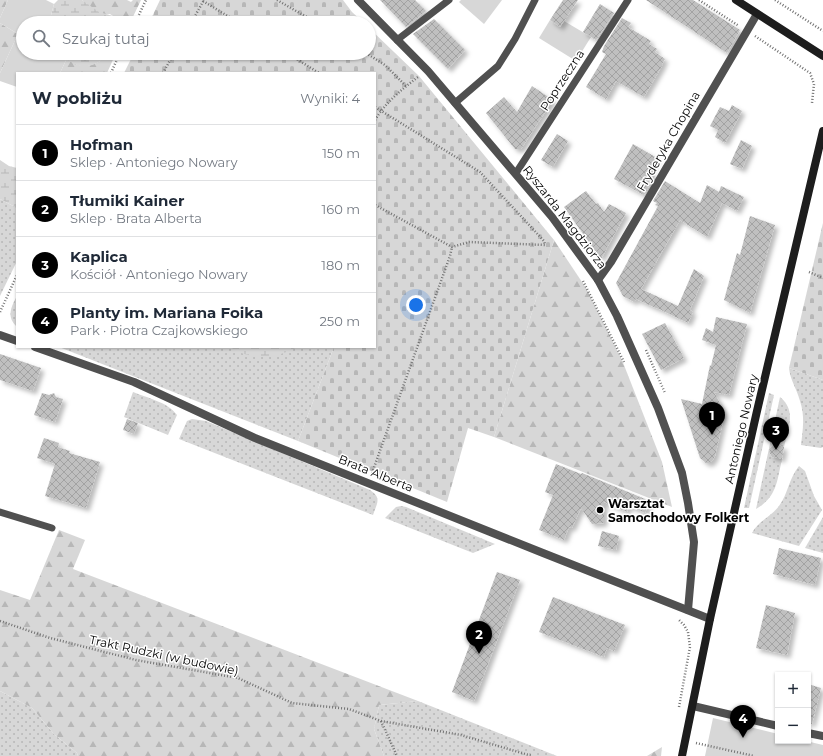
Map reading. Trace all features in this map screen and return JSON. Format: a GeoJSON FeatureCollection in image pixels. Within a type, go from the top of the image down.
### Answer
{"type":"FeatureCollection","features":[{"type":"Feature","properties":{"kind":"street","name":"Ryszarda Magdziorza"},"geometry":{"type":"LineString","coordinates":[[358,0],[374,16]]}},
{"type":"Feature","properties":{"kind":"street"},"geometry":{"type":"LineString","coordinates":[[736,0],[823,56]]}},
{"type":"Feature","properties":{"kind":"street","name":"Fryderyka Chopina"},"geometry":{"type":"LineString","coordinates":[[598,280],[611,262],[757,14]]}},
{"type":"Feature","properties":{"kind":"street","name":"Ryszarda Magdziorza"},"geometry":{"type":"LineString","coordinates":[[376,18],[428,71],[552,216],[598,280],[617,316],[658,408],[682,473],[694,542],[688,610]]}},
{"type":"Feature","properties":{"kind":"street","name":"Antoniego Nowary"},"geometry":{"type":"LineString","coordinates":[[682,756],[710,619],[757,411],[823,132]]}},
{"type":"Feature","properties":{"kind":"street"},"geometry":{"type":"LineString","coordinates":[[0,335],[16,341]]}},
{"type":"Feature","properties":{"kind":"street","name":"Brata Alberta"},"geometry":{"type":"LineString","coordinates":[[38,348],[134,382],[255,438],[710,619]]}},
{"type":"Feature","properties":{"kind":"street"},"geometry":{"type":"LineString","coordinates":[[693,706],[775,725]]}},
{"type":"Feature","properties":{"kind":"street"},"geometry":{"type":"LineString","coordinates":[[811,734],[823,736]]}},
{"type":"Feature","properties":{"kind":"lane"},"geometry":{"type":"LineString","coordinates":[[397,40],[449,0]]}},
{"type":"Feature","properties":{"kind":"lane"},"geometry":{"type":"LineString","coordinates":[[455,103],[498,66],[515,39],[535,0]]}},
{"type":"Feature","properties":{"kind":"lane","name":"Poprzeczna"},"geometry":{"type":"LineString","coordinates":[[516,173],[628,0]]}},
{"type":"Feature","properties":{"kind":"lane"},"geometry":{"type":"LineString","coordinates":[[0,512],[52,528]]}},
{"type":"Feature","properties":{"kind":"path"},"geometry":{"type":"LineString","coordinates":[[138,16],[146,0]]}},
{"type":"Feature","properties":{"kind":"path"},"geometry":{"type":"LineString","coordinates":[[195,16],[204,0],[228,16]]}},
{"type":"Feature","properties":{"kind":"path"},"geometry":{"type":"LineString","coordinates":[[277,0],[305,16]]}},
{"type":"Feature","properties":{"kind":"path"},"geometry":{"type":"LineString","coordinates":[[699,0],[747,30],[810,73],[814,84],[812,103]]}},
{"type":"Feature","properties":{"kind":"path"},"geometry":{"type":"LineString","coordinates":[[775,0],[823,31]]}},
{"type":"Feature","properties":{"kind":"path"},"geometry":{"type":"LineString","coordinates":[[376,59],[385,65],[406,86]]}},
{"type":"Feature","properties":{"kind":"path"},"geometry":{"type":"LineString","coordinates":[[111,72],[117,60]]}},
{"type":"Feature","properties":{"kind":"path"},"geometry":{"type":"LineString","coordinates":[[164,72],[170,60]]}},
{"type":"Feature","properties":{"kind":"path"},"geometry":{"type":"LineString","coordinates":[[298,60],[317,72]]}},
{"type":"Feature","properties":{"kind":"path"},"geometry":{"type":"LineString","coordinates":[[376,118],[381,111],[406,86],[428,71]]}},
{"type":"Feature","properties":{"kind":"path"},"geometry":{"type":"LineString","coordinates":[[376,108],[480,172],[544,241],[545,245],[469,242],[452,247],[376,206]]}},
{"type":"Feature","properties":{"kind":"path"},"geometry":{"type":"LineString","coordinates":[[368,483],[452,247]]}},
{"type":"Feature","properties":{"kind":"path"},"geometry":{"type":"LineString","coordinates":[[809,272],[823,278]]}},
{"type":"Feature","properties":{"kind":"path"},"geometry":{"type":"LineString","coordinates":[[579,275],[624,363]]}},
{"type":"Feature","properties":{"kind":"path"},"geometry":{"type":"LineString","coordinates":[[0,312],[16,278]]}},
{"type":"Feature","properties":{"kind":"path"},"geometry":{"type":"LineString","coordinates":[[644,345],[666,395]]}},
{"type":"Feature","properties":{"kind":"path"},"geometry":{"type":"LineString","coordinates":[[675,605],[671,614],[678,618],[684,625],[688,632],[690,646],[678,713]]}},
{"type":"Feature","properties":{"kind":"path","name":"Trakt Rudzki (w budowie)"},"geometry":{"type":"LineString","coordinates":[[0,621],[50,638],[136,660],[238,678],[292,703],[349,709],[380,721],[461,736],[532,756]]}},
{"type":"Feature","properties":{"kind":"path"},"geometry":{"type":"LineString","coordinates":[[380,721],[397,756]]}},
{"type":"Feature","properties":{"kind":"path"},"geometry":{"type":"LineString","coordinates":[[703,744],[754,756]]}},
{"type":"Feature","properties":{"kind":"green space"},"geometry":{"type":"Polygon","coordinates":[[[0,0],[8,0],[0,18],[0,0]]]}},
{"type":"Feature","properties":{"kind":"green space"},"geometry":{"type":"Polygon","coordinates":[[[8,0],[46,0],[54,4],[51,16],[16,16],[16,33],[0,23],[0,18],[8,0]]]}},
{"type":"Feature","properties":{"kind":"green space"},"geometry":{"type":"Polygon","coordinates":[[[58,0],[82,0],[99,12],[113,16],[51,16],[54,4],[58,0]]]}},
{"type":"Feature","properties":{"kind":"green space"},"geometry":{"type":"Polygon","coordinates":[[[82,0],[127,0],[131,2],[133,0],[141,0],[133,16],[113,16],[110,14],[104,15],[94,10],[82,0]]]}},
{"type":"Feature","properties":{"kind":"green space"},"geometry":{"type":"Polygon","coordinates":[[[160,0],[343,0],[356,16],[152,16],[160,0]]]}},
{"type":"Feature","properties":{"kind":"green space"},"geometry":{"type":"Polygon","coordinates":[[[461,0],[502,0],[484,24],[459,2],[461,0]]]}},
{"type":"Feature","properties":{"kind":"green space"},"geometry":{"type":"Polygon","coordinates":[[[550,20],[560,27],[564,21],[591,37],[576,61],[539,38],[550,20]]]}},
{"type":"Feature","properties":{"kind":"green space"},"geometry":{"type":"Polygon","coordinates":[[[0,23],[16,33],[16,38],[0,73],[0,23]]]}},
{"type":"Feature","properties":{"kind":"green space"},"geometry":{"type":"Polygon","coordinates":[[[376,35],[419,76],[554,240],[494,437],[468,428],[447,502],[298,441],[334,348],[376,348],[376,72],[124,72],[130,60],[376,60],[376,35]]]}},
{"type":"Feature","properties":{"kind":"green space"},"geometry":{"type":"Polygon","coordinates":[[[16,38],[16,60],[66,60],[60,72],[16,72],[16,87],[0,81],[0,73],[16,38]]]}},
{"type":"Feature","properties":{"kind":"green space"},"geometry":{"type":"Polygon","coordinates":[[[66,60],[84,66],[101,61],[113,60],[107,72],[60,72],[66,60]]]}},
{"type":"Feature","properties":{"kind":"green space"},"geometry":{"type":"Polygon","coordinates":[[[68,60],[102,60],[87,66],[76,65],[68,60]]]}},
{"type":"Feature","properties":{"kind":"green space"},"geometry":{"type":"Polygon","coordinates":[[[0,160],[9,166],[16,168],[16,208],[0,199],[0,160]]]}},
{"type":"Feature","properties":{"kind":"green space"},"geometry":{"type":"Polygon","coordinates":[[[0,199],[16,208],[16,263],[0,296],[0,199]]]}},
{"type":"Feature","properties":{"kind":"green space"},"geometry":{"type":"Polygon","coordinates":[[[823,223],[823,380],[789,368],[823,223]]]}},
{"type":"Feature","properties":{"kind":"green space"},"geometry":{"type":"Polygon","coordinates":[[[554,240],[586,288],[622,360],[662,462],[672,507],[494,437],[554,240]]]}},
{"type":"Feature","properties":{"kind":"green space"},"geometry":{"type":"Polygon","coordinates":[[[16,298],[16,326],[11,316],[11,308],[16,298]]]}},
{"type":"Feature","properties":{"kind":"green space"},"geometry":{"type":"Polygon","coordinates":[[[62,348],[334,348],[298,441],[62,348]]]}},
{"type":"Feature","properties":{"kind":"green space"},"geometry":{"type":"Polygon","coordinates":[[[232,348],[295,348],[281,354],[264,357],[246,355],[232,348]]]}},
{"type":"Feature","properties":{"kind":"green space"},"geometry":{"type":"Polygon","coordinates":[[[789,368],[823,380],[823,447],[821,448],[801,445],[803,412],[789,368]]]}},
{"type":"Feature","properties":{"kind":"green space"},"geometry":{"type":"Polygon","coordinates":[[[133,392],[163,404],[177,415],[168,435],[124,417],[133,392]]]}},
{"type":"Feature","properties":{"kind":"green space"},"geometry":{"type":"Polygon","coordinates":[[[769,393],[774,395],[749,508],[744,508],[769,393]]]}},
{"type":"Feature","properties":{"kind":"green space"},"geometry":{"type":"Polygon","coordinates":[[[780,397],[788,408],[790,420],[784,447],[775,444],[770,448],[769,452],[772,457],[782,459],[779,474],[772,494],[756,509],[780,397]]]}},
{"type":"Feature","properties":{"kind":"green space"},"geometry":{"type":"Polygon","coordinates":[[[192,419],[206,421],[370,490],[374,493],[378,501],[373,515],[179,439],[187,421],[192,419]]]}},
{"type":"Feature","properties":{"kind":"green space"},"geometry":{"type":"Polygon","coordinates":[[[799,466],[805,471],[814,496],[822,510],[799,546],[752,533],[758,525],[779,506],[799,466]]]}},
{"type":"Feature","properties":{"kind":"green space"},"geometry":{"type":"Polygon","coordinates":[[[401,506],[495,544],[473,553],[385,518],[396,507],[401,506]]]}},
{"type":"Feature","properties":{"kind":"green space"},"geometry":{"type":"Polygon","coordinates":[[[823,517],[823,553],[805,548],[823,517]]]}},
{"type":"Feature","properties":{"kind":"green space"},"geometry":{"type":"Polygon","coordinates":[[[59,530],[85,540],[73,569],[418,701],[379,705],[374,729],[384,756],[78,756],[77,753],[54,734],[32,708],[0,691],[0,590],[30,600],[59,530]]]}},
{"type":"Feature","properties":{"kind":"green space"},"geometry":{"type":"Polygon","coordinates":[[[0,691],[32,708],[54,734],[77,753],[78,756],[0,756],[0,691]]]}},
{"type":"Feature","properties":{"kind":"green space"},"geometry":{"type":"Polygon","coordinates":[[[418,701],[557,756],[384,756],[374,729],[379,705],[418,701]]]}},
{"type":"Feature","properties":{"kind":"green space"},"geometry":{"type":"Polygon","coordinates":[[[713,718],[775,733],[775,744],[811,744],[811,742],[823,745],[823,756],[705,756],[713,718]]]}},
{"type":"Feature","properties":{"kind":"green space"},"geometry":{"type":"Polygon","coordinates":[[[662,747],[661,756],[647,756],[662,747]]]}},
{"type":"Feature","properties":{"kind":"building"},"geometry":{"type":"Polygon","coordinates":[[[380,0],[415,0],[426,11],[406,27],[380,0]]]}},
{"type":"Feature","properties":{"kind":"building"},"geometry":{"type":"Polygon","coordinates":[[[563,0],[578,0],[560,27],[550,20],[563,0]]]}},
{"type":"Feature","properties":{"kind":"building"},"geometry":{"type":"Polygon","coordinates":[[[646,0],[693,0],[740,30],[727,53],[646,0]]]}},
{"type":"Feature","properties":{"kind":"building"},"geometry":{"type":"Polygon","coordinates":[[[600,4],[614,13],[596,40],[583,32],[600,4]]]}},
{"type":"Feature","properties":{"kind":"building"},"geometry":{"type":"Polygon","coordinates":[[[622,18],[631,23],[628,27],[651,41],[649,44],[657,49],[655,52],[665,59],[644,97],[616,81],[606,99],[586,87],[606,54],[602,52],[604,46],[622,18]]]}},
{"type":"Feature","properties":{"kind":"building"},"geometry":{"type":"Polygon","coordinates":[[[434,19],[465,50],[448,69],[413,34],[434,19]]]}},
{"type":"Feature","properties":{"kind":"building"},"geometry":{"type":"Polygon","coordinates":[[[532,86],[553,100],[521,149],[515,149],[486,113],[504,97],[517,112],[532,86]]]}},
{"type":"Feature","properties":{"kind":"building"},"geometry":{"type":"Polygon","coordinates":[[[732,105],[742,111],[725,143],[715,137],[718,130],[710,126],[720,107],[729,111],[732,105]]]}},
{"type":"Feature","properties":{"kind":"building"},"geometry":{"type":"Polygon","coordinates":[[[557,134],[568,141],[553,167],[541,160],[557,134]]]}},
{"type":"Feature","properties":{"kind":"building"},"geometry":{"type":"Polygon","coordinates":[[[741,140],[752,146],[742,169],[730,164],[741,140]]]}},
{"type":"Feature","properties":{"kind":"building"},"geometry":{"type":"Polygon","coordinates":[[[633,144],[657,158],[649,172],[655,176],[644,195],[614,179],[633,144]]]}},
{"type":"Feature","properties":{"kind":"building"},"geometry":{"type":"Polygon","coordinates":[[[665,181],[700,203],[707,185],[719,192],[721,186],[744,197],[737,211],[722,203],[707,237],[680,220],[641,289],[678,306],[694,269],[704,276],[690,310],[693,312],[688,323],[636,299],[634,302],[623,296],[616,283],[658,206],[655,205],[657,203],[653,201],[665,181]]]}},
{"type":"Feature","properties":{"kind":"building"},"geometry":{"type":"Polygon","coordinates":[[[586,191],[596,204],[598,203],[604,212],[609,204],[626,213],[601,259],[564,207],[586,191]]]}},
{"type":"Feature","properties":{"kind":"building"},"geometry":{"type":"Polygon","coordinates":[[[750,216],[775,225],[750,313],[724,300],[737,253],[740,255],[750,216]]]}},
{"type":"Feature","properties":{"kind":"building"},"geometry":{"type":"Polygon","coordinates":[[[716,317],[747,324],[729,395],[714,392],[725,413],[715,456],[710,463],[706,463],[700,458],[681,399],[702,404],[710,365],[711,366],[716,345],[702,340],[706,328],[713,332],[716,317]]]}},
{"type":"Feature","properties":{"kind":"building"},"geometry":{"type":"Polygon","coordinates":[[[665,323],[684,358],[661,370],[642,334],[665,323]]]}},
{"type":"Feature","properties":{"kind":"building"},"geometry":{"type":"Polygon","coordinates":[[[0,354],[41,368],[33,391],[0,380],[0,354]]]}},
{"type":"Feature","properties":{"kind":"building"},"geometry":{"type":"Polygon","coordinates":[[[42,393],[49,395],[54,393],[56,397],[63,399],[55,422],[34,415],[42,393]]]}},
{"type":"Feature","properties":{"kind":"building"},"geometry":{"type":"Polygon","coordinates":[[[127,419],[138,423],[134,434],[123,430],[127,419]]]}},
{"type":"Feature","properties":{"kind":"building"},"geometry":{"type":"Polygon","coordinates":[[[44,438],[59,443],[58,447],[70,451],[69,453],[100,462],[86,508],[45,496],[55,464],[37,458],[44,438]]]}},
{"type":"Feature","properties":{"kind":"building"},"geometry":{"type":"Polygon","coordinates":[[[775,444],[784,447],[782,459],[772,457],[769,452],[770,448],[775,444]]]}},
{"type":"Feature","properties":{"kind":"building"},"geometry":{"type":"Polygon","coordinates":[[[556,464],[650,501],[645,513],[629,506],[627,512],[604,502],[604,523],[592,524],[581,508],[572,528],[569,527],[564,540],[539,530],[553,495],[545,492],[556,464]]]}},
{"type":"Feature","properties":{"kind":"building"},"geometry":{"type":"Polygon","coordinates":[[[602,531],[619,536],[616,550],[598,546],[602,531]]]}},
{"type":"Feature","properties":{"kind":"building"},"geometry":{"type":"Polygon","coordinates":[[[779,548],[821,558],[815,585],[773,574],[779,548]]]}},
{"type":"Feature","properties":{"kind":"building"},"geometry":{"type":"Polygon","coordinates":[[[497,572],[520,580],[474,701],[452,692],[497,572]]]}},
{"type":"Feature","properties":{"kind":"building"},"geometry":{"type":"Polygon","coordinates":[[[553,597],[625,625],[614,651],[607,648],[604,657],[539,632],[553,597]]]}},
{"type":"Feature","properties":{"kind":"building"},"geometry":{"type":"Polygon","coordinates":[[[766,605],[795,613],[787,655],[756,648],[766,605]]]}},
{"type":"Feature","properties":{"kind":"building"},"geometry":{"type":"Polygon","coordinates":[[[811,685],[821,688],[811,724],[811,685]]]}},
{"type":"Feature","properties":{"kind":"place","name":"Hofman"},"geometry":{"type":"Point","coordinates":[712,435]}},
{"type":"Feature","properties":{"kind":"place","name":"Kaplica"},"geometry":{"type":"Point","coordinates":[776,450]}},
{"type":"Feature","properties":{"kind":"place","name":"Warsztat Samochodowy Folkert"},"geometry":{"type":"Point","coordinates":[600,510]}},
{"type":"Feature","properties":{"kind":"place","name":"Tłumiki Kainer"},"geometry":{"type":"Point","coordinates":[479,654]}},
{"type":"Feature","properties":{"kind":"place","name":"Planty im. Mariana Foika"},"geometry":{"type":"Point","coordinates":[743,738]}}]}
